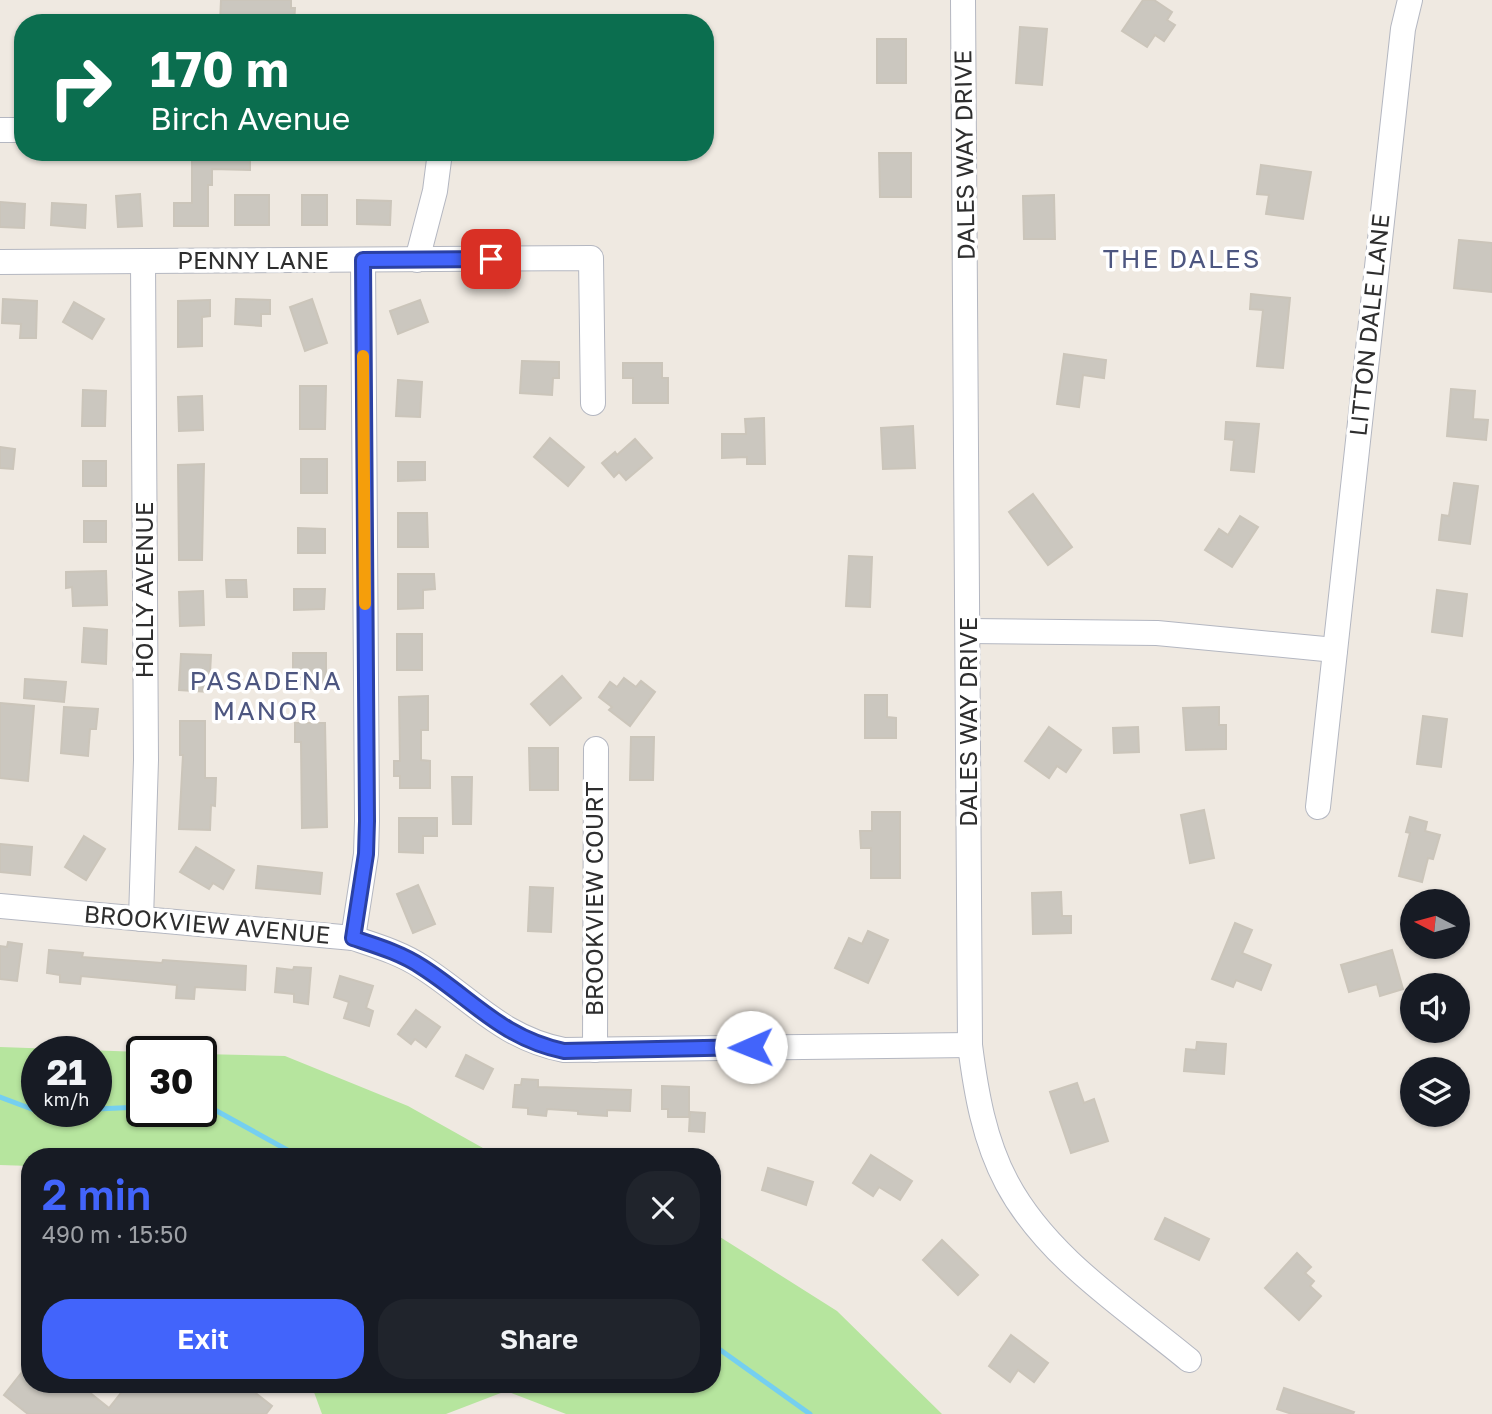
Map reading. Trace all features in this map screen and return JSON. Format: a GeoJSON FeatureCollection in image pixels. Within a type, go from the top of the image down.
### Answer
{"type":"FeatureCollection","features":[{"type":"Feature","properties":{"kind":"street","name":"DALES WAY DRIVE"},"geometry":{"type":"LineString","coordinates":[[963,0],[971,1045],[975,1091],[995,1156],[1007,1184],[1042,1233],[1070,1262],[1189,1360]]}},
{"type":"Feature","properties":{"kind":"street","name":"LITTON DALE LANE"},"geometry":{"type":"LineString","coordinates":[[1318,807],[1403,29],[1410,0]]}},
{"type":"Feature","properties":{"kind":"street"},"geometry":{"type":"LineString","coordinates":[[417,260],[435,191],[439,161]]}},
{"type":"Feature","properties":{"kind":"street","name":"PENNY LANE"},"geometry":{"type":"LineString","coordinates":[[0,262],[591,258],[593,403]]}},
{"type":"Feature","properties":{"kind":"street"},"geometry":{"type":"LineString","coordinates":[[353,938],[366,854],[367,821],[363,260]]}},
{"type":"Feature","properties":{"kind":"street","name":"HOLLY AVENUE"},"geometry":{"type":"LineString","coordinates":[[141,919],[146,761],[143,261]]}},
{"type":"Feature","properties":{"kind":"street"},"geometry":{"type":"LineString","coordinates":[[969,631],[1157,633],[1335,650]]}},
{"type":"Feature","properties":{"kind":"street","name":"BROOKVIEW COURT"},"geometry":{"type":"LineString","coordinates":[[595,1050],[596,748]]}},
{"type":"Feature","properties":{"kind":"street","name":"BROOKVIEW AVENUE"},"geometry":{"type":"LineString","coordinates":[[0,906],[353,938],[396,953],[420,965],[507,1030],[529,1041],[564,1051],[971,1045]]}},
{"type":"Feature","properties":{"kind":"green space"},"geometry":{"type":"Polygon","coordinates":[[[0,1047],[21,1048],[21,1127],[112,1127],[112,1051],[126,1051],[126,1127],[217,1127],[217,1054],[285,1056],[408,1106],[483,1148],[21,1148],[21,1166],[0,1165],[0,1047]]]}},
{"type":"Feature","properties":{"kind":"green space"},"geometry":{"type":"Polygon","coordinates":[[[721,1238],[837,1311],[942,1414],[566,1414],[511,1393],[721,1393],[721,1238]]]}},
{"type":"Feature","properties":{"kind":"green space"},"geometry":{"type":"Polygon","coordinates":[[[314,1393],[501,1393],[446,1414],[322,1414],[314,1393]]]}},
{"type":"Feature","properties":{"kind":"building"},"geometry":{"type":"Polygon","coordinates":[[[221,0],[291,0],[291,8],[295,8],[295,14],[220,14],[221,0]]]}},
{"type":"Feature","properties":{"kind":"building"},"geometry":{"type":"Polygon","coordinates":[[[1143,0],[1154,0],[1172,12],[1167,20],[1175,25],[1164,41],[1155,35],[1147,47],[1122,31],[1143,0]]]}},
{"type":"Feature","properties":{"kind":"building"},"geometry":{"type":"Polygon","coordinates":[[[1020,27],[1047,29],[1042,85],[1016,83],[1020,27]]]}},
{"type":"Feature","properties":{"kind":"building"},"geometry":{"type":"Polygon","coordinates":[[[877,39],[906,39],[906,83],[877,83],[877,39]]]}},
{"type":"Feature","properties":{"kind":"building"},"geometry":{"type":"Polygon","coordinates":[[[879,153],[911,153],[911,197],[880,197],[879,153]]]}},
{"type":"Feature","properties":{"kind":"building"},"geometry":{"type":"Polygon","coordinates":[[[192,161],[250,161],[250,170],[212,169],[212,185],[208,185],[208,226],[174,226],[174,203],[192,203],[192,161]]]}},
{"type":"Feature","properties":{"kind":"building"},"geometry":{"type":"Polygon","coordinates":[[[1261,165],[1311,172],[1303,219],[1266,214],[1269,195],[1257,194],[1261,165]]]}},
{"type":"Feature","properties":{"kind":"building"},"geometry":{"type":"Polygon","coordinates":[[[140,194],[142,226],[118,227],[116,196],[140,194]]]}},
{"type":"Feature","properties":{"kind":"building"},"geometry":{"type":"Polygon","coordinates":[[[235,195],[269,195],[269,225],[235,225],[235,195]]]}},
{"type":"Feature","properties":{"kind":"building"},"geometry":{"type":"Polygon","coordinates":[[[302,195],[327,195],[327,225],[302,225],[302,195]]]}},
{"type":"Feature","properties":{"kind":"building"},"geometry":{"type":"Polygon","coordinates":[[[1054,195],[1055,239],[1024,239],[1023,196],[1054,195]]]}},
{"type":"Feature","properties":{"kind":"building"},"geometry":{"type":"Polygon","coordinates":[[[357,200],[391,201],[390,225],[357,224],[357,200]]]}},
{"type":"Feature","properties":{"kind":"building"},"geometry":{"type":"Polygon","coordinates":[[[0,202],[25,204],[24,228],[0,227],[0,202]]]}},
{"type":"Feature","properties":{"kind":"building"},"geometry":{"type":"Polygon","coordinates":[[[52,203],[86,205],[85,228],[51,225],[52,203]]]}},
{"type":"Feature","properties":{"kind":"building"},"geometry":{"type":"Polygon","coordinates":[[[1459,240],[1492,243],[1492,292],[1454,288],[1459,240]]]}},
{"type":"Feature","properties":{"kind":"building"},"geometry":{"type":"Polygon","coordinates":[[[1251,294],[1290,298],[1283,368],[1257,366],[1263,310],[1250,309],[1251,294]]]}},
{"type":"Feature","properties":{"kind":"building"},"geometry":{"type":"Polygon","coordinates":[[[3,299],[37,301],[36,338],[20,338],[21,324],[2,323],[3,299]]]}},
{"type":"Feature","properties":{"kind":"building"},"geometry":{"type":"Polygon","coordinates":[[[236,299],[270,300],[270,314],[261,314],[261,326],[235,324],[236,299]]]}},
{"type":"Feature","properties":{"kind":"building"},"geometry":{"type":"Polygon","coordinates":[[[312,299],[327,343],[305,351],[290,307],[312,299]]]}},
{"type":"Feature","properties":{"kind":"building"},"geometry":{"type":"Polygon","coordinates":[[[210,300],[210,316],[202,317],[202,346],[178,347],[178,301],[210,300]]]}},
{"type":"Feature","properties":{"kind":"building"},"geometry":{"type":"Polygon","coordinates":[[[420,300],[428,322],[398,334],[390,311],[420,300]]]}},
{"type":"Feature","properties":{"kind":"building"},"geometry":{"type":"Polygon","coordinates":[[[74,302],[104,319],[92,339],[63,322],[74,302]]]}},
{"type":"Feature","properties":{"kind":"building"},"geometry":{"type":"Polygon","coordinates":[[[1064,354],[1106,360],[1104,378],[1083,375],[1079,407],[1057,404],[1064,354]]]}},
{"type":"Feature","properties":{"kind":"building"},"geometry":{"type":"Polygon","coordinates":[[[522,361],[559,362],[559,378],[553,378],[552,395],[520,393],[522,361]]]}},
{"type":"Feature","properties":{"kind":"building"},"geometry":{"type":"Polygon","coordinates":[[[623,363],[662,363],[662,378],[668,378],[668,403],[633,403],[633,378],[623,378],[623,363]]]}},
{"type":"Feature","properties":{"kind":"building"},"geometry":{"type":"Polygon","coordinates":[[[398,380],[422,382],[420,417],[396,416],[398,380]]]}},
{"type":"Feature","properties":{"kind":"building"},"geometry":{"type":"Polygon","coordinates":[[[300,386],[326,386],[325,429],[300,429],[300,386]]]}},
{"type":"Feature","properties":{"kind":"building"},"geometry":{"type":"Polygon","coordinates":[[[1451,389],[1475,391],[1473,419],[1488,420],[1486,440],[1447,436],[1451,389]]]}},
{"type":"Feature","properties":{"kind":"building"},"geometry":{"type":"Polygon","coordinates":[[[83,390],[106,391],[105,426],[82,426],[83,390]]]}},
{"type":"Feature","properties":{"kind":"building"},"geometry":{"type":"Polygon","coordinates":[[[202,396],[203,430],[179,431],[178,397],[202,396]]]}},
{"type":"Feature","properties":{"kind":"building"},"geometry":{"type":"Polygon","coordinates":[[[764,418],[765,464],[747,464],[747,457],[722,458],[722,434],[746,434],[745,419],[764,418]]]}},
{"type":"Feature","properties":{"kind":"building"},"geometry":{"type":"Polygon","coordinates":[[[1226,422],[1259,424],[1254,472],[1231,470],[1234,440],[1225,439],[1226,422]]]}},
{"type":"Feature","properties":{"kind":"building"},"geometry":{"type":"Polygon","coordinates":[[[913,426],[915,468],[883,469],[881,428],[913,426]]]}},
{"type":"Feature","properties":{"kind":"building"},"geometry":{"type":"Polygon","coordinates":[[[550,438],[584,467],[568,486],[534,457],[550,438]]]}},
{"type":"Feature","properties":{"kind":"building"},"geometry":{"type":"Polygon","coordinates":[[[635,439],[652,458],[626,480],[619,472],[614,477],[602,463],[615,452],[617,455],[635,439]]]}},
{"type":"Feature","properties":{"kind":"building"},"geometry":{"type":"Polygon","coordinates":[[[0,447],[15,449],[13,469],[0,468],[0,447]]]}},
{"type":"Feature","properties":{"kind":"building"},"geometry":{"type":"Polygon","coordinates":[[[301,459],[327,459],[327,493],[301,493],[301,459]]]}},
{"type":"Feature","properties":{"kind":"building"},"geometry":{"type":"Polygon","coordinates":[[[83,461],[106,461],[106,486],[83,486],[83,461]]]}},
{"type":"Feature","properties":{"kind":"building"},"geometry":{"type":"Polygon","coordinates":[[[398,462],[425,462],[425,480],[398,481],[398,462]]]}},
{"type":"Feature","properties":{"kind":"building"},"geometry":{"type":"Polygon","coordinates":[[[204,464],[202,560],[179,560],[178,465],[204,464]]]}},
{"type":"Feature","properties":{"kind":"building"},"geometry":{"type":"Polygon","coordinates":[[[1454,483],[1478,486],[1470,544],[1439,540],[1442,515],[1449,516],[1454,483]]]}},
{"type":"Feature","properties":{"kind":"building"},"geometry":{"type":"Polygon","coordinates":[[[1033,494],[1072,547],[1048,565],[1009,512],[1033,494]]]}},
{"type":"Feature","properties":{"kind":"building"},"geometry":{"type":"Polygon","coordinates":[[[398,513],[427,513],[428,547],[398,547],[398,513]]]}},
{"type":"Feature","properties":{"kind":"building"},"geometry":{"type":"Polygon","coordinates":[[[1240,516],[1258,527],[1232,567],[1205,550],[1219,529],[1228,535],[1240,516]]]}},
{"type":"Feature","properties":{"kind":"building"},"geometry":{"type":"Polygon","coordinates":[[[84,521],[106,521],[106,542],[84,542],[84,521]]]}},
{"type":"Feature","properties":{"kind":"building"},"geometry":{"type":"Polygon","coordinates":[[[298,528],[325,529],[325,553],[298,553],[298,528]]]}},
{"type":"Feature","properties":{"kind":"building"},"geometry":{"type":"Polygon","coordinates":[[[849,556],[872,557],[870,607],[846,606],[849,556]]]}},
{"type":"Feature","properties":{"kind":"building"},"geometry":{"type":"Polygon","coordinates":[[[106,571],[107,605],[73,606],[72,587],[66,588],[66,572],[106,571]]]}},
{"type":"Feature","properties":{"kind":"building"},"geometry":{"type":"Polygon","coordinates":[[[398,574],[434,574],[435,589],[423,590],[423,608],[398,609],[398,574]]]}},
{"type":"Feature","properties":{"kind":"building"},"geometry":{"type":"Polygon","coordinates":[[[226,580],[246,580],[247,597],[227,597],[226,580]]]}},
{"type":"Feature","properties":{"kind":"building"},"geometry":{"type":"Polygon","coordinates":[[[294,589],[325,589],[324,609],[294,610],[294,589]]]}},
{"type":"Feature","properties":{"kind":"building"},"geometry":{"type":"Polygon","coordinates":[[[1437,590],[1467,594],[1462,636],[1432,632],[1437,590]]]}},
{"type":"Feature","properties":{"kind":"building"},"geometry":{"type":"Polygon","coordinates":[[[203,591],[204,625],[180,626],[179,592],[203,591]]]}},
{"type":"Feature","properties":{"kind":"building"},"geometry":{"type":"Polygon","coordinates":[[[84,628],[107,630],[106,664],[82,662],[84,628]]]}},
{"type":"Feature","properties":{"kind":"building"},"geometry":{"type":"Polygon","coordinates":[[[397,634],[422,634],[422,670],[397,670],[397,634]]]}},
{"type":"Feature","properties":{"kind":"building"},"geometry":{"type":"Polygon","coordinates":[[[293,653],[326,653],[326,689],[293,689],[293,653]]]}},
{"type":"Feature","properties":{"kind":"building"},"geometry":{"type":"Polygon","coordinates":[[[181,654],[211,655],[209,692],[179,690],[181,654]]]}},
{"type":"Feature","properties":{"kind":"building"},"geometry":{"type":"Polygon","coordinates":[[[562,676],[581,698],[550,725],[531,704],[562,676]]]}},
{"type":"Feature","properties":{"kind":"building"},"geometry":{"type":"Polygon","coordinates":[[[624,678],[636,687],[641,681],[655,692],[630,726],[609,710],[612,707],[599,697],[610,682],[617,687],[624,678]]]}},
{"type":"Feature","properties":{"kind":"building"},"geometry":{"type":"Polygon","coordinates":[[[25,679],[66,682],[64,702],[24,698],[25,679]]]}},
{"type":"Feature","properties":{"kind":"building"},"geometry":{"type":"Polygon","coordinates":[[[865,695],[887,695],[887,717],[896,718],[896,738],[865,738],[865,695]]]}},
{"type":"Feature","properties":{"kind":"building"},"geometry":{"type":"Polygon","coordinates":[[[428,696],[428,730],[421,730],[421,760],[430,761],[430,788],[400,788],[400,776],[394,776],[394,761],[400,761],[399,697],[428,696]]]}},
{"type":"Feature","properties":{"kind":"building"},"geometry":{"type":"Polygon","coordinates":[[[0,703],[34,706],[28,781],[0,778],[0,703]]]}},
{"type":"Feature","properties":{"kind":"building"},"geometry":{"type":"Polygon","coordinates":[[[64,707],[98,709],[96,729],[90,729],[88,756],[61,753],[64,707]]]}},
{"type":"Feature","properties":{"kind":"building"},"geometry":{"type":"Polygon","coordinates":[[[1219,707],[1219,725],[1226,725],[1226,749],[1186,750],[1183,708],[1219,707]]]}},
{"type":"Feature","properties":{"kind":"building"},"geometry":{"type":"Polygon","coordinates":[[[1423,716],[1447,719],[1441,767],[1417,764],[1423,716]]]}},
{"type":"Feature","properties":{"kind":"building"},"geometry":{"type":"Polygon","coordinates":[[[180,721],[205,721],[205,778],[216,778],[215,806],[211,805],[210,830],[179,829],[183,755],[180,755],[180,721]]]}},
{"type":"Feature","properties":{"kind":"building"},"geometry":{"type":"Polygon","coordinates":[[[295,723],[325,723],[327,827],[302,828],[301,742],[295,742],[295,723]]]}},
{"type":"Feature","properties":{"kind":"building"},"geometry":{"type":"Polygon","coordinates":[[[1049,727],[1081,750],[1066,772],[1057,766],[1049,778],[1025,761],[1049,727]]]}},
{"type":"Feature","properties":{"kind":"building"},"geometry":{"type":"Polygon","coordinates":[[[1138,727],[1139,752],[1114,753],[1113,728],[1138,727]]]}},
{"type":"Feature","properties":{"kind":"building"},"geometry":{"type":"Polygon","coordinates":[[[631,737],[654,737],[653,780],[630,780],[631,737]]]}},
{"type":"Feature","properties":{"kind":"building"},"geometry":{"type":"Polygon","coordinates":[[[529,748],[558,748],[558,790],[530,790],[529,748]]]}},
{"type":"Feature","properties":{"kind":"building"},"geometry":{"type":"Polygon","coordinates":[[[452,777],[472,777],[471,824],[453,824],[452,777]]]}},
{"type":"Feature","properties":{"kind":"building"},"geometry":{"type":"Polygon","coordinates":[[[1204,810],[1214,858],[1190,863],[1181,815],[1204,810]]]}},
{"type":"Feature","properties":{"kind":"building"},"geometry":{"type":"Polygon","coordinates":[[[872,812],[900,812],[900,878],[871,878],[871,848],[861,848],[860,831],[872,831],[872,812]]]}},
{"type":"Feature","properties":{"kind":"building"},"geometry":{"type":"Polygon","coordinates":[[[1410,817],[1427,822],[1425,831],[1440,835],[1433,859],[1428,858],[1422,882],[1399,876],[1410,833],[1406,832],[1410,817]]]}},
{"type":"Feature","properties":{"kind":"building"},"geometry":{"type":"Polygon","coordinates":[[[399,818],[437,818],[437,836],[423,836],[423,853],[399,852],[399,818]]]}},
{"type":"Feature","properties":{"kind":"building"},"geometry":{"type":"Polygon","coordinates":[[[84,836],[105,849],[86,880],[65,867],[84,836]]]}},
{"type":"Feature","properties":{"kind":"building"},"geometry":{"type":"Polygon","coordinates":[[[0,844],[32,847],[30,875],[0,872],[0,844]]]}},
{"type":"Feature","properties":{"kind":"building"},"geometry":{"type":"Polygon","coordinates":[[[196,847],[234,870],[223,889],[213,883],[209,889],[180,872],[196,847]]]}},
{"type":"Feature","properties":{"kind":"building"},"geometry":{"type":"Polygon","coordinates":[[[258,866],[322,873],[320,894],[256,888],[258,866]]]}},
{"type":"Feature","properties":{"kind":"building"},"geometry":{"type":"Polygon","coordinates":[[[418,885],[435,924],[413,933],[397,894],[418,885]]]}},
{"type":"Feature","properties":{"kind":"building"},"geometry":{"type":"Polygon","coordinates":[[[530,887],[553,888],[551,932],[528,931],[530,887]]]}},
{"type":"Feature","properties":{"kind":"building"},"geometry":{"type":"Polygon","coordinates":[[[1061,892],[1062,916],[1071,916],[1071,933],[1033,934],[1032,893],[1061,892]]]}},
{"type":"Feature","properties":{"kind":"building"},"geometry":{"type":"Polygon","coordinates":[[[1235,923],[1252,930],[1242,953],[1271,965],[1261,990],[1236,980],[1233,987],[1212,979],[1235,923]]]}},
{"type":"Feature","properties":{"kind":"building"},"geometry":{"type":"Polygon","coordinates":[[[868,931],[888,940],[868,983],[835,968],[849,938],[862,944],[868,931]]]}},
{"type":"Feature","properties":{"kind":"building"},"geometry":{"type":"Polygon","coordinates":[[[8,942],[22,944],[17,981],[0,979],[0,946],[7,947],[8,942]]]}},
{"type":"Feature","properties":{"kind":"building"},"geometry":{"type":"Polygon","coordinates":[[[49,950],[83,953],[82,957],[246,966],[245,990],[195,987],[194,999],[176,998],[177,985],[81,976],[80,984],[60,982],[60,975],[47,973],[49,950]]]}},
{"type":"Feature","properties":{"kind":"building"},"geometry":{"type":"Polygon","coordinates":[[[1392,950],[1400,978],[1400,990],[1380,996],[1377,984],[1349,992],[1341,965],[1392,950]]]}},
{"type":"Feature","properties":{"kind":"building"},"geometry":{"type":"Polygon","coordinates":[[[294,967],[311,968],[308,1004],[294,1002],[294,994],[275,992],[277,968],[293,970],[294,967]]]}},
{"type":"Feature","properties":{"kind":"building"},"geometry":{"type":"Polygon","coordinates":[[[340,976],[373,986],[366,1008],[373,1011],[369,1026],[344,1018],[349,1002],[334,997],[340,976]]]}},
{"type":"Feature","properties":{"kind":"building"},"geometry":{"type":"Polygon","coordinates":[[[416,1010],[440,1027],[426,1047],[415,1039],[411,1044],[398,1034],[416,1010]]]}},
{"type":"Feature","properties":{"kind":"building"},"geometry":{"type":"Polygon","coordinates":[[[1197,1042],[1226,1044],[1224,1074],[1184,1071],[1186,1049],[1196,1050],[1197,1042]]]}},
{"type":"Feature","properties":{"kind":"building"},"geometry":{"type":"Polygon","coordinates":[[[466,1055],[493,1069],[483,1089],[456,1076],[466,1055]]]}},
{"type":"Feature","properties":{"kind":"building"},"geometry":{"type":"Polygon","coordinates":[[[522,1079],[538,1080],[538,1087],[631,1090],[630,1111],[607,1110],[607,1116],[547,1109],[546,1116],[528,1114],[528,1108],[513,1107],[515,1085],[521,1085],[522,1079]]]}},
{"type":"Feature","properties":{"kind":"building"},"geometry":{"type":"Polygon","coordinates":[[[1077,1083],[1084,1103],[1094,1099],[1108,1141],[1071,1153],[1050,1092],[1077,1083]]]}},
{"type":"Feature","properties":{"kind":"building"},"geometry":{"type":"Polygon","coordinates":[[[662,1086],[689,1087],[689,1117],[668,1117],[668,1109],[662,1109],[662,1086]]]}},
{"type":"Feature","properties":{"kind":"building"},"geometry":{"type":"Polygon","coordinates":[[[690,1112],[705,1113],[704,1132],[689,1131],[690,1112]]]}},
{"type":"Feature","properties":{"kind":"building"},"geometry":{"type":"Polygon","coordinates":[[[871,1155],[912,1181],[900,1200],[879,1187],[873,1196],[853,1183],[871,1155]]]}},
{"type":"Feature","properties":{"kind":"building"},"geometry":{"type":"Polygon","coordinates":[[[768,1168],[813,1182],[806,1205],[762,1190],[768,1168]]]}},
{"type":"Feature","properties":{"kind":"building"},"geometry":{"type":"Polygon","coordinates":[[[1165,1218],[1209,1239],[1199,1260],[1155,1239],[1165,1218]]]}},
{"type":"Feature","properties":{"kind":"building"},"geometry":{"type":"Polygon","coordinates":[[[942,1240],[978,1275],[958,1295],[923,1260],[942,1240]]]}},
{"type":"Feature","properties":{"kind":"building"},"geometry":{"type":"Polygon","coordinates":[[[1297,1253],[1311,1267],[1305,1273],[1314,1281],[1310,1286],[1321,1296],[1299,1320],[1265,1288],[1297,1253]]]}},
{"type":"Feature","properties":{"kind":"building"},"geometry":{"type":"Polygon","coordinates":[[[1011,1335],[1048,1363],[1034,1382],[1018,1370],[1010,1382],[989,1366],[1011,1335]]]}},
{"type":"Feature","properties":{"kind":"building"},"geometry":{"type":"Polygon","coordinates":[[[21,1373],[21,1393],[90,1393],[109,1408],[121,1393],[255,1393],[272,1406],[266,1414],[28,1414],[4,1395],[21,1373]]]}},
{"type":"Feature","properties":{"kind":"building"},"geometry":{"type":"Polygon","coordinates":[[[1284,1388],[1354,1412],[1292,1414],[1277,1409],[1284,1388]]]}},
{"type":"Feature","properties":{"kind":"waterway"},"geometry":{"type":"LineString","coordinates":[[0,1097],[21,1105]]}},
{"type":"Feature","properties":{"kind":"waterway"},"geometry":{"type":"LineString","coordinates":[[112,1108],[126,1108]]}},
{"type":"Feature","properties":{"kind":"waterway"},"geometry":{"type":"LineString","coordinates":[[217,1111],[284,1148]]}},
{"type":"Feature","properties":{"kind":"waterway"},"geometry":{"type":"LineString","coordinates":[[721,1350],[810,1414]]}},
{"type":"Feature","properties":{"kind":"slow traffic"},"geometry":{"type":"LineString","coordinates":[[363,356],[365,604]]}},
{"type":"Feature","properties":{"kind":"district","name":"THE DALES"},"geometry":{"type":"Point","coordinates":[1182,259]}},
{"type":"Feature","properties":{"kind":"district","name":"PASADENA MANOR"},"geometry":{"type":"Point","coordinates":[266,696]}},
{"type":"Feature","properties":{"kind":"route"},"geometry":{"type":"LineString","coordinates":[[491,259],[363,260],[367,821],[366,854],[353,938],[396,953],[420,965],[507,1030],[545,1047],[564,1051],[751,1047]]}}]}
